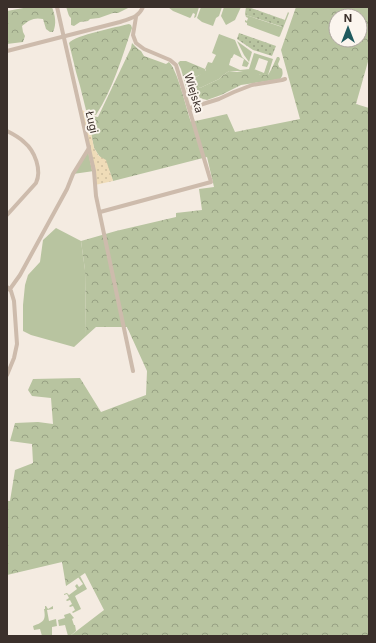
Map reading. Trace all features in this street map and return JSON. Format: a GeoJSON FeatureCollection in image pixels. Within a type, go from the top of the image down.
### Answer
{"type":"FeatureCollection","features":[{"type":"Feature","properties":{"kind":"street"},"geometry":{"type":"LineString","coordinates":[[57,7],[63,37]]}},
{"type":"Feature","properties":{"kind":"street"},"geometry":{"type":"LineString","coordinates":[[7,51],[136,17],[143,7]]}},
{"type":"Feature","properties":{"kind":"street","name":"Wiejska"},"geometry":{"type":"LineString","coordinates":[[100,212],[211,182],[176,65],[170,60],[141,47],[135,41],[133,32],[136,17]]}},
{"type":"Feature","properties":{"kind":"street","name":"Ługi"},"geometry":{"type":"LineString","coordinates":[[63,37],[94,171],[96,196],[133,371]]}},
{"type":"Feature","properties":{"kind":"street"},"geometry":{"type":"LineString","coordinates":[[190,108],[219,99],[252,85],[285,79]]}},
{"type":"Feature","properties":{"kind":"street"},"geometry":{"type":"LineString","coordinates":[[7,131],[24,142],[29,148],[37,163],[39,173],[36,183],[7,215]]}},
{"type":"Feature","properties":{"kind":"street"},"geometry":{"type":"LineString","coordinates":[[7,375],[14,358],[16,344],[14,301],[13,295],[9,288],[20,275],[73,174],[89,148]]}},
{"type":"Feature","properties":{"kind":"green space"},"geometry":{"type":"Polygon","coordinates":[[[29,7],[52,7],[55,20],[53,32],[46,29],[43,19],[34,19],[22,26],[25,36],[23,42],[7,44],[7,11],[29,7]]]}},
{"type":"Feature","properties":{"kind":"green space"},"geometry":{"type":"Polygon","coordinates":[[[66,7],[130,7],[118,13],[80,22],[74,26],[71,25],[71,18],[66,7]]]}},
{"type":"Feature","properties":{"kind":"green space"},"geometry":{"type":"Polygon","coordinates":[[[168,7],[199,7],[196,17],[194,18],[195,14],[193,13],[190,18],[173,11],[168,7]]]}},
{"type":"Feature","properties":{"kind":"green space"},"geometry":{"type":"Polygon","coordinates":[[[201,7],[222,7],[213,26],[202,22],[197,18],[201,7]]]}},
{"type":"Feature","properties":{"kind":"green space"},"geometry":{"type":"Polygon","coordinates":[[[224,7],[241,7],[235,20],[226,25],[221,16],[224,7]]]}},
{"type":"Feature","properties":{"kind":"green space"},"geometry":{"type":"Polygon","coordinates":[[[246,7],[249,7],[246,15],[282,27],[288,12],[289,13],[280,36],[279,37],[247,25],[245,22],[248,18],[245,14],[246,7]]]}},
{"type":"Feature","properties":{"kind":"green space"},"geometry":{"type":"Polygon","coordinates":[[[248,7],[285,20],[283,27],[246,15],[248,7]]]}},
{"type":"Feature","properties":{"kind":"green space"},"geometry":{"type":"Polygon","coordinates":[[[296,7],[369,7],[369,58],[356,104],[369,108],[369,636],[70,636],[104,610],[85,573],[66,586],[62,562],[7,575],[7,501],[10,501],[15,470],[33,463],[32,444],[10,441],[15,423],[38,422],[53,424],[51,398],[32,396],[28,390],[33,379],[80,378],[101,412],[146,395],[147,371],[127,327],[96,327],[86,336],[85,270],[81,241],[176,217],[176,213],[202,210],[199,189],[214,187],[207,157],[113,181],[110,172],[94,148],[87,113],[91,116],[98,117],[132,43],[144,56],[166,64],[169,62],[179,81],[191,122],[227,114],[235,132],[300,119],[281,50],[296,7]]]}},
{"type":"Feature","properties":{"kind":"green space"},"geometry":{"type":"Polygon","coordinates":[[[129,24],[132,28],[112,84],[96,115],[93,114],[86,110],[69,43],[88,34],[129,24]]]}},
{"type":"Feature","properties":{"kind":"green space"},"geometry":{"type":"Polygon","coordinates":[[[239,33],[276,46],[272,56],[253,50],[237,39],[239,33]]]}},
{"type":"Feature","properties":{"kind":"green space"},"geometry":{"type":"Polygon","coordinates":[[[219,34],[235,40],[242,57],[249,63],[247,67],[242,66],[244,59],[234,54],[229,65],[240,70],[250,69],[254,53],[273,59],[268,75],[244,71],[229,71],[219,79],[200,88],[197,86],[195,77],[206,70],[205,69],[208,62],[212,63],[216,55],[212,53],[219,34]],[[259,58],[254,69],[264,73],[268,61],[259,58]]]}},
{"type":"Feature","properties":{"kind":"green space"},"geometry":{"type":"Polygon","coordinates":[[[237,41],[252,52],[249,62],[244,55],[237,41]]]}},
{"type":"Feature","properties":{"kind":"green space"},"geometry":{"type":"Polygon","coordinates":[[[277,57],[280,59],[278,64],[283,72],[280,79],[241,85],[207,100],[189,95],[178,63],[180,61],[186,61],[205,69],[205,73],[195,77],[197,86],[200,88],[219,79],[229,71],[237,72],[249,70],[261,75],[268,75],[277,57]]]}},
{"type":"Feature","properties":{"kind":"green space"},"geometry":{"type":"Polygon","coordinates":[[[89,148],[94,171],[73,174],[89,148]]]}},
{"type":"Feature","properties":{"kind":"green space"},"geometry":{"type":"Polygon","coordinates":[[[56,228],[81,241],[85,270],[86,336],[74,347],[31,335],[23,331],[23,305],[25,285],[28,275],[40,262],[43,240],[56,228]]]}},
{"type":"Feature","properties":{"kind":"green space"},"geometry":{"type":"Polygon","coordinates":[[[80,576],[87,589],[75,596],[81,609],[73,613],[72,612],[75,610],[73,606],[69,606],[72,604],[70,600],[66,600],[69,598],[67,594],[64,594],[67,593],[69,595],[77,589],[75,586],[77,584],[79,587],[83,584],[78,577],[80,576]]]}},
{"type":"Feature","properties":{"kind":"green space"},"geometry":{"type":"Polygon","coordinates":[[[45,606],[48,609],[53,606],[53,609],[47,610],[49,621],[56,619],[57,626],[52,627],[52,636],[42,636],[40,629],[34,630],[33,626],[43,620],[45,616],[45,606]]]}},
{"type":"Feature","properties":{"kind":"green space"},"geometry":{"type":"Polygon","coordinates":[[[70,613],[74,618],[72,619],[76,631],[68,636],[65,625],[59,626],[58,620],[65,618],[64,615],[70,613]]]}},
{"type":"Feature","properties":{"kind":"sand"},"geometry":{"type":"Polygon","coordinates":[[[79,108],[87,113],[94,148],[99,156],[106,160],[113,181],[95,185],[79,108]]]}}]}
